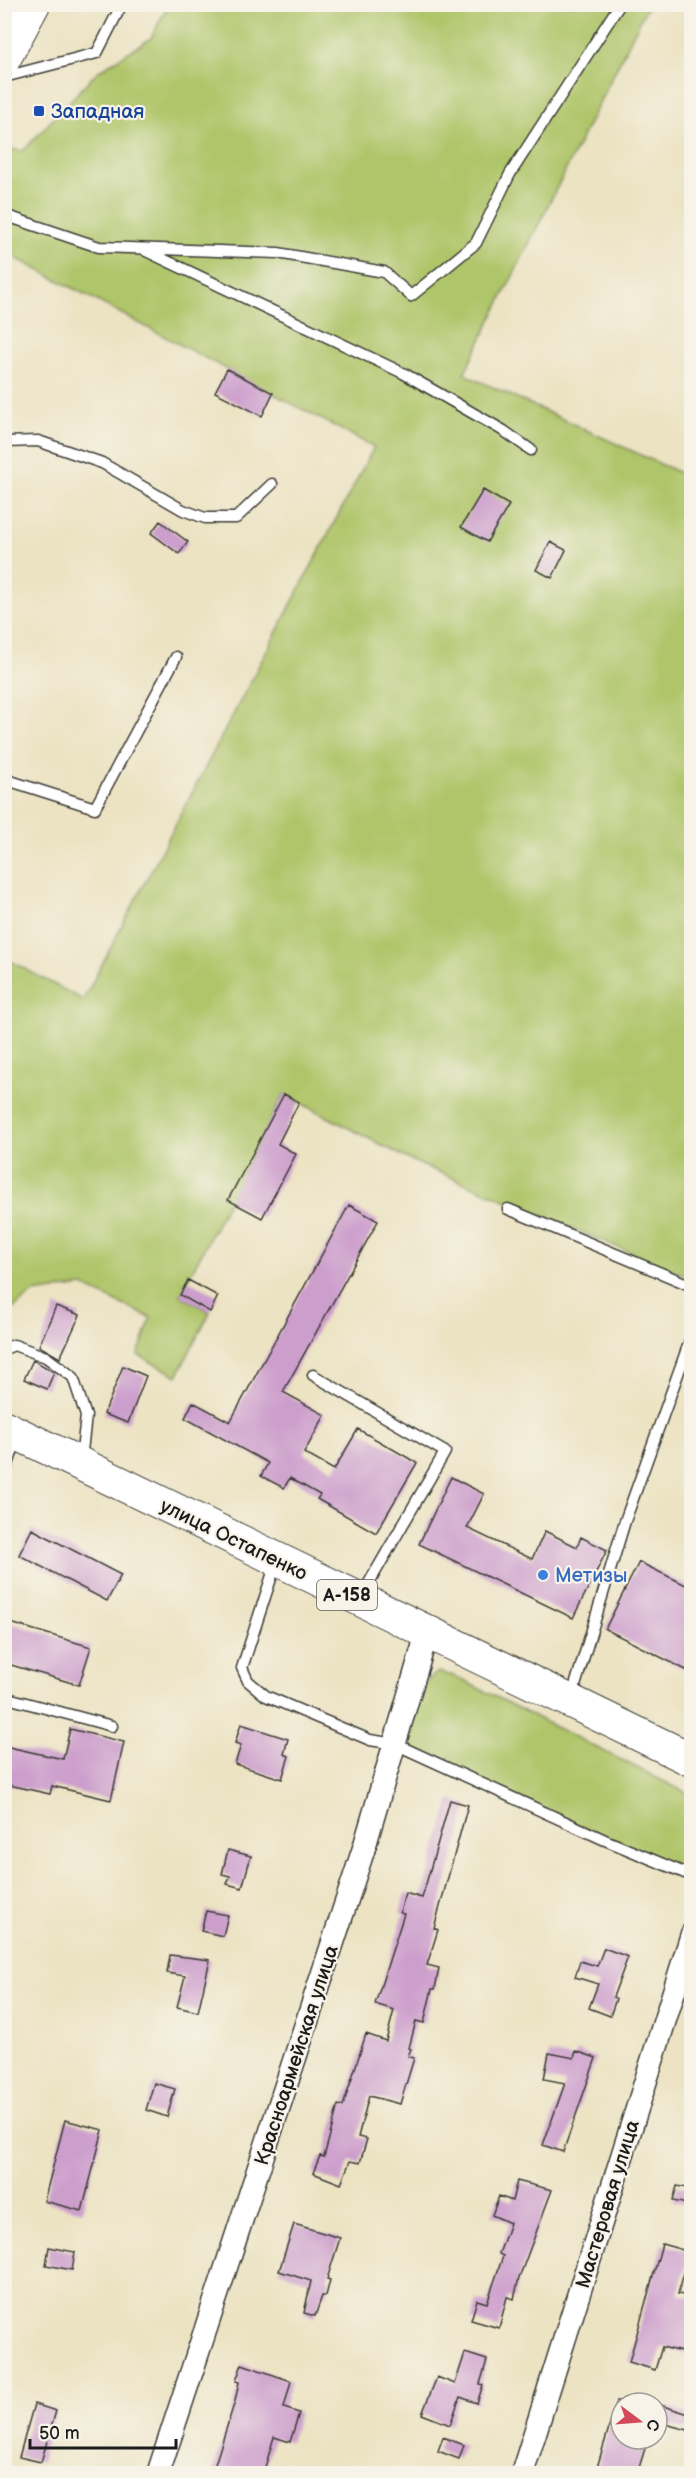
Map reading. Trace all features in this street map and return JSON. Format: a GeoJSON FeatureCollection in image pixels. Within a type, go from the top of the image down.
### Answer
{"type":"FeatureCollection","features":[{"type":"Feature","properties":{"kind":"main road","name":"улица Остапенко"},"geometry":{"type":"LineString","coordinates":[[11,1431],[692,1760]]}},
{"type":"Feature","properties":{"kind":"street"},"geometry":{"type":"LineString","coordinates":[[4,60],[34,4]]}},
{"type":"Feature","properties":{"kind":"street","name":"Красноармейская улица"},"geometry":{"type":"LineString","coordinates":[[158,2474],[364,1848],[427,1633]]}},
{"type":"Feature","properties":{"kind":"street","name":"Мастеровая улица"},"geometry":{"type":"LineString","coordinates":[[522,2474],[692,1934]]}},
{"type":"Feature","properties":{"kind":"lane"},"geometry":{"type":"LineString","coordinates":[[4,76],[97,53],[122,4]]}},
{"type":"Feature","properties":{"kind":"lane"},"geometry":{"type":"LineString","coordinates":[[4,215],[99,247],[278,253],[384,272],[411,296],[476,243],[510,174],[620,4]]}},
{"type":"Feature","properties":{"kind":"lane"},"geometry":{"type":"LineString","coordinates":[[141,248],[403,373],[504,431],[531,450]]}},
{"type":"Feature","properties":{"kind":"lane"},"geometry":{"type":"LineString","coordinates":[[4,442],[38,441],[102,462],[183,510],[205,518],[237,518],[272,484]]}},
{"type":"Feature","properties":{"kind":"lane"},"geometry":{"type":"LineString","coordinates":[[4,779],[95,808],[176,657]]}},
{"type":"Feature","properties":{"kind":"lane"},"geometry":{"type":"LineString","coordinates":[[508,1209],[692,1286]]}},
{"type":"Feature","properties":{"kind":"lane"},"geometry":{"type":"LineString","coordinates":[[570,1702],[625,1521],[692,1335]]}},
{"type":"Feature","properties":{"kind":"lane"},"geometry":{"type":"LineString","coordinates":[[4,1350],[14,1346],[45,1357],[73,1377],[86,1416],[81,1463]]}},
{"type":"Feature","properties":{"kind":"lane"},"geometry":{"type":"LineString","coordinates":[[313,1375],[445,1452],[358,1600]]}},
{"type":"Feature","properties":{"kind":"lane"},"geometry":{"type":"LineString","coordinates":[[4,1477],[11,1431]]}},
{"type":"Feature","properties":{"kind":"lane"},"geometry":{"type":"LineString","coordinates":[[276,1561],[242,1668],[248,1681],[266,1696],[369,1740],[394,1744],[595,1836],[692,1876]]}},
{"type":"Feature","properties":{"kind":"lane"},"geometry":{"type":"LineString","coordinates":[[4,1696],[112,1726]]}},
{"type":"Feature","properties":{"kind":"green space"},"geometry":{"type":"Polygon","coordinates":[[[168,5],[648,5],[464,374],[691,478],[691,1278],[410,1160],[284,1094],[180,1295],[210,1312],[177,1376],[138,1355],[151,1318],[83,1286],[33,1293],[5,1315],[5,958],[83,1000],[374,447],[10,255],[5,265],[5,148],[23,151],[97,72],[151,38],[168,5]]]}},
{"type":"Feature","properties":{"kind":"green space"},"geometry":{"type":"Polygon","coordinates":[[[438,1672],[454,1676],[691,1795],[691,1875],[405,1750],[424,1684],[438,1672]]]}},
{"type":"Feature","properties":{"kind":"building"},"geometry":{"type":"Polygon","coordinates":[[[227,369],[273,393],[262,416],[215,392],[227,369]]]}},
{"type":"Feature","properties":{"kind":"building"},"geometry":{"type":"Polygon","coordinates":[[[483,490],[509,505],[487,542],[461,527],[483,490]]]}},
{"type":"Feature","properties":{"kind":"building"},"geometry":{"type":"Polygon","coordinates":[[[160,521],[188,542],[179,554],[151,533],[160,521]]]}},
{"type":"Feature","properties":{"kind":"building"},"geometry":{"type":"Polygon","coordinates":[[[550,542],[566,550],[552,578],[536,570],[550,542]]]}},
{"type":"Feature","properties":{"kind":"building"},"geometry":{"type":"Polygon","coordinates":[[[284,1094],[299,1102],[278,1144],[296,1154],[262,1218],[228,1200],[284,1094]]]}},
{"type":"Feature","properties":{"kind":"building"},"geometry":{"type":"Polygon","coordinates":[[[349,1205],[378,1221],[283,1392],[325,1415],[304,1453],[334,1470],[358,1429],[417,1463],[376,1533],[317,1499],[320,1495],[290,1478],[284,1488],[261,1476],[268,1463],[185,1418],[193,1402],[230,1422],[349,1205]]]}},
{"type":"Feature","properties":{"kind":"building"},"geometry":{"type":"Polygon","coordinates":[[[188,1280],[218,1296],[210,1312],[180,1295],[188,1280]]]}},
{"type":"Feature","properties":{"kind":"building"},"geometry":{"type":"Polygon","coordinates":[[[56,1306],[80,1315],[60,1358],[39,1346],[56,1306]]]}},
{"type":"Feature","properties":{"kind":"building"},"geometry":{"type":"Polygon","coordinates":[[[33,1360],[54,1372],[47,1389],[24,1379],[33,1360]]]}},
{"type":"Feature","properties":{"kind":"building"},"geometry":{"type":"Polygon","coordinates":[[[123,1366],[146,1376],[128,1423],[104,1414],[123,1366]]]}},
{"type":"Feature","properties":{"kind":"building"},"geometry":{"type":"Polygon","coordinates":[[[451,1477],[484,1494],[467,1528],[532,1559],[545,1531],[577,1547],[581,1537],[607,1550],[573,1618],[419,1544],[451,1477]]]}},
{"type":"Feature","properties":{"kind":"building"},"geometry":{"type":"Polygon","coordinates":[[[32,1529],[121,1575],[107,1601],[19,1555],[32,1529]]]}},
{"type":"Feature","properties":{"kind":"building"},"geometry":{"type":"Polygon","coordinates":[[[639,1562],[692,1588],[692,1673],[605,1629],[639,1562]]]}},
{"type":"Feature","properties":{"kind":"building"},"geometry":{"type":"Polygon","coordinates":[[[4,1621],[91,1647],[79,1685],[4,1663],[4,1621]]]}},
{"type":"Feature","properties":{"kind":"building"},"geometry":{"type":"Polygon","coordinates":[[[241,1724],[288,1739],[284,1754],[289,1756],[282,1779],[235,1764],[241,1745],[235,1743],[241,1724]]]}},
{"type":"Feature","properties":{"kind":"building"},"geometry":{"type":"Polygon","coordinates":[[[70,1729],[124,1742],[111,1800],[52,1786],[50,1794],[4,1784],[4,1746],[63,1759],[70,1729]]]}},
{"type":"Feature","properties":{"kind":"building"},"geometry":{"type":"Polygon","coordinates":[[[450,1800],[468,1805],[434,1928],[438,1930],[427,1965],[439,1968],[435,1989],[432,1989],[424,2023],[416,2021],[408,2056],[414,2058],[400,2104],[369,2096],[358,2137],[367,2139],[360,2163],[350,2161],[341,2184],[313,2173],[320,2156],[324,2157],[338,2105],[343,2106],[366,2034],[386,2041],[394,2010],[375,2004],[404,1914],[400,1913],[405,1893],[422,1898],[450,1800]]]}},
{"type":"Feature","properties":{"kind":"building"},"geometry":{"type":"Polygon","coordinates":[[[228,1850],[251,1856],[242,1888],[227,1884],[230,1876],[222,1874],[228,1850]]]}},
{"type":"Feature","properties":{"kind":"building"},"geometry":{"type":"Polygon","coordinates":[[[206,1911],[228,1915],[223,1936],[201,1931],[206,1911]]]}},
{"type":"Feature","properties":{"kind":"building"},"geometry":{"type":"Polygon","coordinates":[[[604,1948],[628,1957],[613,1997],[616,1999],[610,2016],[589,2008],[598,1984],[575,1977],[580,1961],[597,1966],[604,1948]]]}},
{"type":"Feature","properties":{"kind":"building"},"geometry":{"type":"Polygon","coordinates":[[[170,1955],[210,1960],[198,2012],[177,2007],[185,1976],[167,1973],[170,1955]]]}},
{"type":"Feature","properties":{"kind":"building"},"geometry":{"type":"Polygon","coordinates":[[[576,2051],[596,2058],[563,2152],[543,2145],[565,2083],[544,2079],[549,2053],[574,2058],[576,2051]]]}},
{"type":"Feature","properties":{"kind":"building"},"geometry":{"type":"Polygon","coordinates":[[[154,2083],[175,2089],[167,2117],[146,2110],[154,2083]]]}},
{"type":"Feature","properties":{"kind":"building"},"geometry":{"type":"Polygon","coordinates":[[[65,2120],[103,2130],[82,2211],[44,2201],[65,2120]]]}},
{"type":"Feature","properties":{"kind":"building"},"geometry":{"type":"Polygon","coordinates":[[[517,2181],[552,2190],[519,2278],[514,2299],[507,2297],[499,2328],[471,2320],[477,2300],[487,2303],[503,2256],[499,2254],[510,2223],[492,2215],[499,2196],[512,2201],[517,2181]]]}},
{"type":"Feature","properties":{"kind":"building"},"geometry":{"type":"Polygon","coordinates":[[[677,2186],[692,2189],[692,2205],[673,2201],[677,2186]]]}},
{"type":"Feature","properties":{"kind":"building"},"geometry":{"type":"Polygon","coordinates":[[[294,2224],[340,2238],[327,2279],[330,2280],[326,2296],[322,2296],[315,2316],[304,2313],[311,2281],[279,2271],[294,2224]]]}},
{"type":"Feature","properties":{"kind":"building"},"geometry":{"type":"Polygon","coordinates":[[[662,2244],[690,2252],[678,2294],[692,2297],[692,2344],[689,2354],[662,2347],[655,2370],[629,2362],[662,2244]]]}},
{"type":"Feature","properties":{"kind":"building"},"geometry":{"type":"Polygon","coordinates":[[[49,2247],[75,2252],[72,2270],[46,2265],[49,2247]]]}},
{"type":"Feature","properties":{"kind":"building"},"geometry":{"type":"Polygon","coordinates":[[[465,2353],[487,2360],[477,2403],[460,2397],[450,2425],[422,2414],[437,2377],[455,2384],[465,2353]]]}},
{"type":"Feature","properties":{"kind":"building"},"geometry":{"type":"Polygon","coordinates":[[[242,2364],[291,2381],[284,2408],[299,2413],[290,2442],[274,2437],[263,2474],[212,2474],[235,2401],[239,2382],[236,2381],[242,2364]]]}},
{"type":"Feature","properties":{"kind":"building"},"geometry":{"type":"Polygon","coordinates":[[[34,2404],[56,2411],[41,2462],[19,2457],[34,2404]]]}},
{"type":"Feature","properties":{"kind":"building"},"geometry":{"type":"Polygon","coordinates":[[[669,2408],[692,2415],[688,2430],[669,2425],[669,2408]]]}},
{"type":"Feature","properties":{"kind":"building"},"geometry":{"type":"Polygon","coordinates":[[[609,2428],[609,2451],[644,2451],[637,2474],[595,2474],[609,2428]]]}},
{"type":"Feature","properties":{"kind":"building"},"geometry":{"type":"Polygon","coordinates":[[[443,2437],[464,2445],[459,2459],[438,2451],[443,2437]]]}},
{"type":"Feature","properties":{"kind":"place","name":"Западная"},"geometry":{"type":"Point","coordinates":[39,111]}},
{"type":"Feature","properties":{"kind":"place","name":"Метизы"},"geometry":{"type":"Point","coordinates":[543,1575]}}]}
